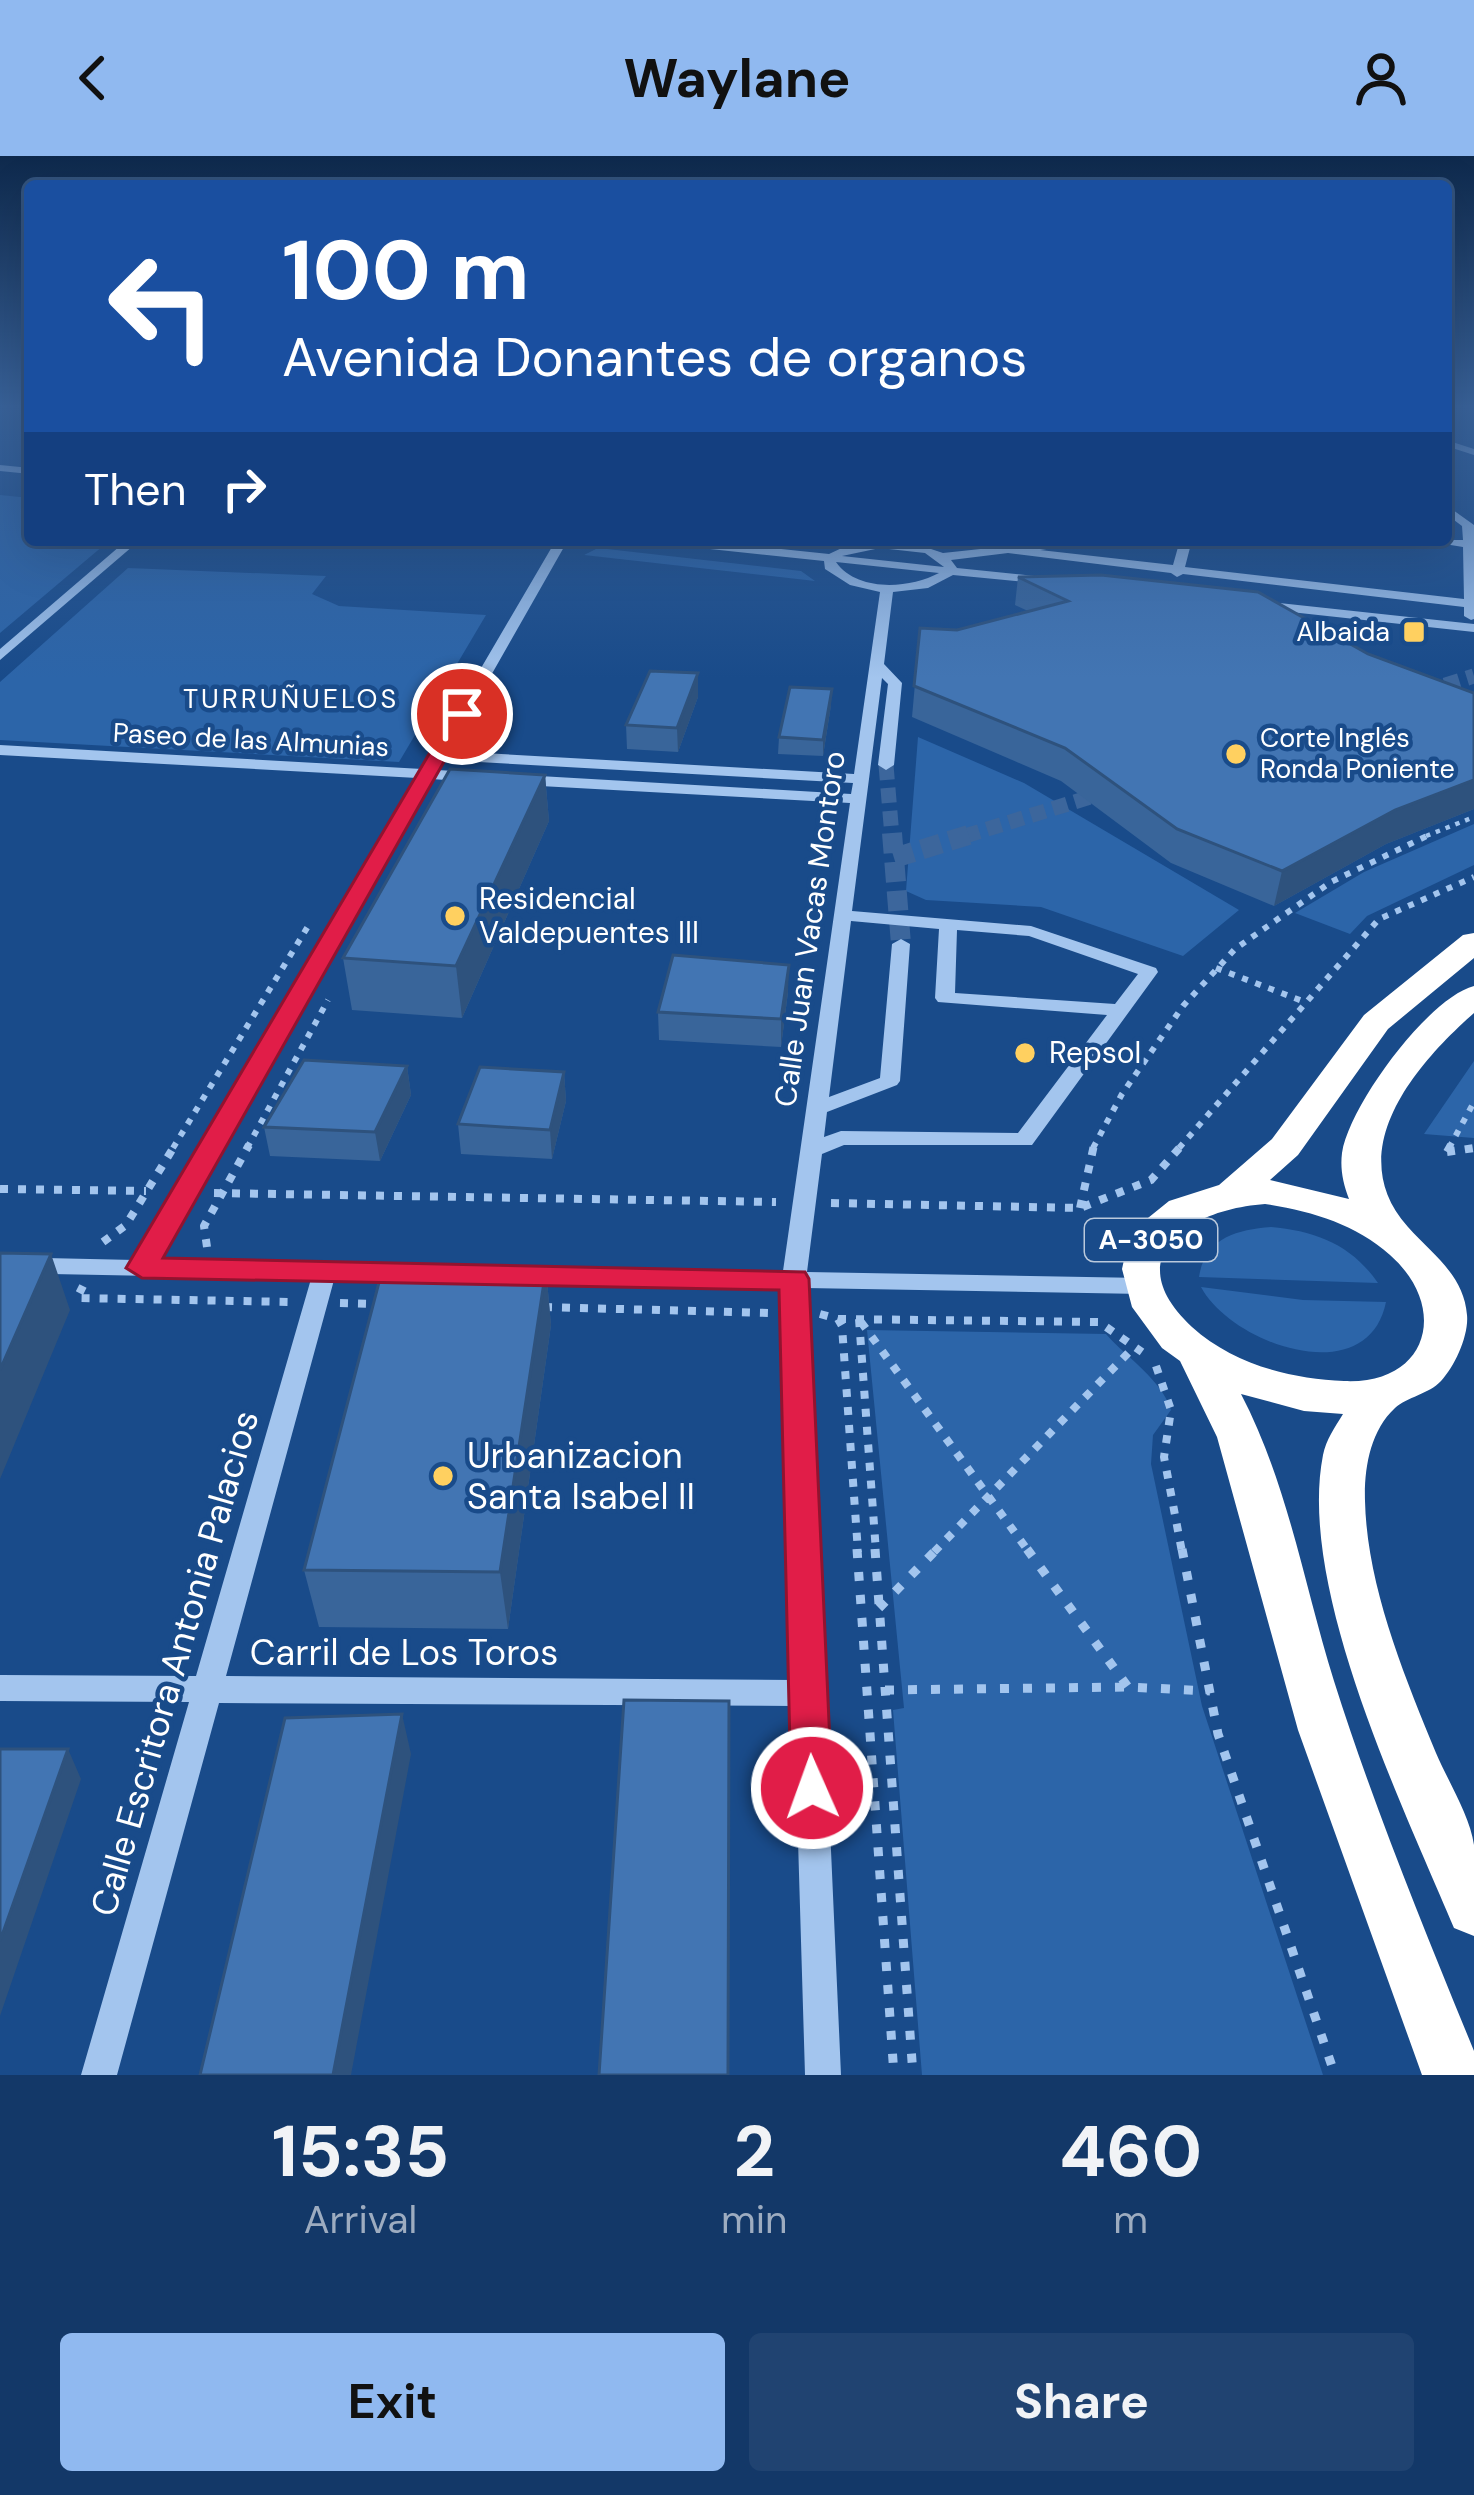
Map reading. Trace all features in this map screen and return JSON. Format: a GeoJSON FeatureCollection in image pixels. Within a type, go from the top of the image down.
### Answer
{"type":"FeatureCollection","features":[{"type":"Feature","properties":{"kind":"highway","name":"A-3050"},"geometry":{"type":"LineString","coordinates":[[1233,1193],[1285,1147],[1376,1022],[1474,942]]}},
{"type":"Feature","properties":{"kind":"highway","name":"A-3050"},"geometry":{"type":"LineString","coordinates":[[1394,1235],[1364,1218],[1299,1196],[1233,1193],[1191,1204],[1160,1224],[1143,1252],[1143,1286],[1160,1322],[1195,1355],[1237,1378],[1287,1394],[1338,1399],[1384,1392],[1418,1376],[1441,1352],[1448,1323],[1442,1292],[1423,1262],[1394,1235],[1367,1198],[1360,1173],[1369,1121],[1420,1048],[1474,996]]}},
{"type":"Feature","properties":{"kind":"highway","name":"A-3050"},"geometry":{"type":"LineString","coordinates":[[1195,1355],[1245,1440],[1285,1601],[1339,1776],[1453,2075]]}},
{"type":"Feature","properties":{"kind":"highway","name":"A-3050"},"geometry":{"type":"LineString","coordinates":[[1384,1392],[1346,1451],[1341,1481],[1345,1546],[1385,1681],[1474,1908]]}},
{"type":"Feature","properties":{"kind":"street"},"geometry":{"type":"LineString","coordinates":[[1236,602],[1473,628],[1469,534]]}},
{"type":"Feature","properties":{"kind":"street"},"geometry":{"type":"LineString","coordinates":[[0,656],[127,546]]}},
{"type":"Feature","properties":{"kind":"street"},"geometry":{"type":"LineString","coordinates":[[142,1268],[559,546]]}},
{"type":"Feature","properties":{"kind":"street"},"geometry":{"type":"LineString","coordinates":[[719,546],[1054,582]]}},
{"type":"Feature","properties":{"kind":"street"},"geometry":{"type":"LineString","coordinates":[[830,558],[874,546]]}},
{"type":"Feature","properties":{"kind":"street"},"geometry":{"type":"LineString","coordinates":[[912,546],[943,557],[952,571]]}},
{"type":"Feature","properties":{"kind":"street"},"geometry":{"type":"LineString","coordinates":[[943,557],[1045,546]]}},
{"type":"Feature","properties":{"kind":"street"},"geometry":{"type":"LineString","coordinates":[[1177,573],[1184,546]]}},
{"type":"Feature","properties":{"kind":"street"},"geometry":{"type":"LineString","coordinates":[[1009,550],[1473,604]]}},
{"type":"Feature","properties":{"kind":"street"},"geometry":{"type":"LineString","coordinates":[[830,558],[829,566],[839,576],[887,587],[928,584],[952,571]]}},
{"type":"Feature","properties":{"kind":"street","name":"Calle Juan Vacas Montoro"},"geometry":{"type":"LineString","coordinates":[[823,2075],[794,1279],[887,587]]}},
{"type":"Feature","properties":{"kind":"street"},"geometry":{"type":"LineString","coordinates":[[878,667],[895,683],[886,765]]}},
{"type":"Feature","properties":{"kind":"street","name":"Paseo de las Almunias"},"geometry":{"type":"LineString","coordinates":[[0,750],[427,774],[859,789]]}},
{"type":"Feature","properties":{"kind":"street"},"geometry":{"type":"LineString","coordinates":[[438,755],[859,789]]}},
{"type":"Feature","properties":{"kind":"street"},"geometry":{"type":"LineString","coordinates":[[810,1151],[841,1138],[1024,1140],[1149,972],[1031,931],[842,915]]}},
{"type":"Feature","properties":{"kind":"street"},"geometry":{"type":"LineString","coordinates":[[948,926],[945,998],[1121,1010]]}},
{"type":"Feature","properties":{"kind":"street"},"geometry":{"type":"LineString","coordinates":[[816,1109],[890,1082],[901,944]]}},
{"type":"Feature","properties":{"kind":"street"},"geometry":{"type":"LineString","coordinates":[[0,1265],[442,1273]]}},
{"type":"Feature","properties":{"kind":"street","name":"Calle Escritora Antonia Palacios"},"geometry":{"type":"LineString","coordinates":[[100,2075],[325,1271]]}},
{"type":"Feature","properties":{"kind":"street"},"geometry":{"type":"LineString","coordinates":[[489,1274],[1143,1286]]}},
{"type":"Feature","properties":{"kind":"street","name":"Carril de Los Toros"},"geometry":{"type":"LineString","coordinates":[[0,1688],[808,1693]]}},
{"type":"Feature","properties":{"kind":"path"},"geometry":{"type":"LineString","coordinates":[[578,549],[581,546]]}},
{"type":"Feature","properties":{"kind":"path"},"geometry":{"type":"LineString","coordinates":[[1080,1208],[1081,1174],[1110,1108],[1216,968],[1278,912],[1396,846],[1474,817]]}},
{"type":"Feature","properties":{"kind":"path"},"geometry":{"type":"LineString","coordinates":[[0,1189],[1080,1208],[1151,1180],[1378,920],[1474,878]]}},
{"type":"Feature","properties":{"kind":"path"},"geometry":{"type":"LineString","coordinates":[[316,913],[126,1225],[104,1241],[77,1298],[386,1304]]}},
{"type":"Feature","properties":{"kind":"path"},"geometry":{"type":"LineString","coordinates":[[1216,968],[1305,1002]]}},
{"type":"Feature","properties":{"kind":"path"},"geometry":{"type":"LineString","coordinates":[[185,1301],[208,1245],[204,1226],[337,984]]}},
{"type":"Feature","properties":{"kind":"path"},"geometry":{"type":"LineString","coordinates":[[1474,1102],[1447,1152],[1474,1148]]}},
{"type":"Feature","properties":{"kind":"path"},"geometry":{"type":"LineString","coordinates":[[526,1307],[795,1313],[838,1319],[1099,1322],[1135,1346],[1157,1367],[1171,1410],[1164,1457],[1218,1734],[1335,2075]]}},
{"type":"Feature","properties":{"kind":"path"},"geometry":{"type":"LineString","coordinates":[[838,1319],[894,2075]]}},
{"type":"Feature","properties":{"kind":"path"},"geometry":{"type":"LineString","coordinates":[[859,1319],[1128,1687]]}},
{"type":"Feature","properties":{"kind":"path"},"geometry":{"type":"LineString","coordinates":[[859,1319],[913,2075]]}},
{"type":"Feature","properties":{"kind":"path"},"geometry":{"type":"LineString","coordinates":[[879,1608],[1135,1346]]}},
{"type":"Feature","properties":{"kind":"path"},"geometry":{"type":"LineString","coordinates":[[885,1690],[1128,1687],[1210,1691]]}},
{"type":"Feature","properties":{"kind":"shaded area"},"geometry":{"type":"Polygon","coordinates":[[[0,499],[24,499],[24,546],[103,546],[0,633],[0,499]]]}},
{"type":"Feature","properties":{"kind":"shaded area"},"geometry":{"type":"Polygon","coordinates":[[[598,548],[801,571],[815,581],[584,555],[598,548]]]}},
{"type":"Feature","properties":{"kind":"shaded area"},"geometry":{"type":"Polygon","coordinates":[[[128,568],[326,576],[312,594],[339,606],[486,615],[399,762],[0,740],[0,682],[128,568]]]}},
{"type":"Feature","properties":{"kind":"shaded area"},"geometry":{"type":"Polygon","coordinates":[[[918,737],[1024,783],[1239,910],[1183,956],[1041,907],[926,900],[906,891],[918,737]]]}},
{"type":"Feature","properties":{"kind":"shaded area"},"geometry":{"type":"Polygon","coordinates":[[[1474,824],[1474,865],[1367,916],[1350,934],[1295,913],[1364,872],[1474,824]]]}},
{"type":"Feature","properties":{"kind":"shaded area"},"geometry":{"type":"Polygon","coordinates":[[[1474,1061],[1474,1138],[1424,1134],[1474,1061]]]}},
{"type":"Feature","properties":{"kind":"shaded area"},"geometry":{"type":"Polygon","coordinates":[[[1271,1227],[1332,1242],[1357,1259],[1378,1283],[1199,1277],[1208,1253],[1224,1238],[1271,1227]]]}},
{"type":"Feature","properties":{"kind":"shaded area"},"geometry":{"type":"Polygon","coordinates":[[[1201,1287],[1303,1300],[1386,1302],[1374,1330],[1354,1346],[1328,1352],[1298,1350],[1240,1326],[1201,1287]]]}},
{"type":"Feature","properties":{"kind":"shaded area"},"geometry":{"type":"Polygon","coordinates":[[[867,1330],[1106,1334],[1166,1399],[1171,1410],[1153,1435],[1151,1464],[1202,1706],[1323,2075],[922,2075],[893,1710],[904,1708],[867,1330]]]}},
{"type":"Feature","properties":{"kind":"building","name":"Corte Inglés Ronda Poniente"},"geometry":{"type":"Polygon","coordinates":[[[1101,575],[1258,592],[1368,654],[1474,693],[1474,780],[1395,810],[1282,871],[1177,829],[1065,748],[914,686],[920,628],[957,630],[1068,601],[1018,577],[1101,575]]]}},
{"type":"Feature","properties":{"kind":"building"},"geometry":{"type":"Polygon","coordinates":[[[650,671],[698,673],[677,728],[626,725],[650,671]]]}},
{"type":"Feature","properties":{"kind":"building"},"geometry":{"type":"Polygon","coordinates":[[[790,687],[832,689],[823,740],[779,737],[790,687]]]}},
{"type":"Feature","properties":{"kind":"building"},"geometry":{"type":"Polygon","coordinates":[[[450,769],[545,775],[456,966],[343,958],[450,769]]]}},
{"type":"Feature","properties":{"kind":"building"},"geometry":{"type":"Polygon","coordinates":[[[673,955],[789,965],[781,1019],[658,1012],[673,955]]]}},
{"type":"Feature","properties":{"kind":"building"},"geometry":{"type":"Polygon","coordinates":[[[304,1060],[407,1066],[375,1132],[264,1127],[304,1060]]]}},
{"type":"Feature","properties":{"kind":"building"},"geometry":{"type":"Polygon","coordinates":[[[480,1067],[564,1072],[550,1130],[458,1124],[480,1067]]]}},
{"type":"Feature","properties":{"kind":"building"},"geometry":{"type":"Polygon","coordinates":[[[0,1253],[51,1254],[0,1370],[0,1253]]]}},
{"type":"Feature","properties":{"kind":"building","name":"Urbanizacion Santa Isabel II"},"geometry":{"type":"Polygon","coordinates":[[[383,1267],[546,1269],[500,1572],[304,1570],[383,1267]]]}},
{"type":"Feature","properties":{"kind":"building"},"geometry":{"type":"Polygon","coordinates":[[[624,1700],[729,1701],[728,2075],[599,2075],[624,1700]]]}},
{"type":"Feature","properties":{"kind":"building"},"geometry":{"type":"Polygon","coordinates":[[[402,1714],[333,2075],[200,2075],[285,1718],[402,1714]]]}},
{"type":"Feature","properties":{"kind":"building"},"geometry":{"type":"Polygon","coordinates":[[[0,1749],[68,1749],[0,1941],[0,1749]]]}},
{"type":"Feature","properties":{"kind":"tunnel"},"geometry":{"type":"LineString","coordinates":[[1423,692],[1474,676]]}},
{"type":"Feature","properties":{"kind":"tunnel"},"geometry":{"type":"LineString","coordinates":[[886,765],[892,836]]}},
{"type":"Feature","properties":{"kind":"tunnel"},"geometry":{"type":"LineString","coordinates":[[965,836],[1113,790]]}},
{"type":"Feature","properties":{"kind":"tunnel"},"geometry":{"type":"LineString","coordinates":[[892,833],[894,858]]}},
{"type":"Feature","properties":{"kind":"tunnel"},"geometry":{"type":"LineString","coordinates":[[894,858],[975,833]]}},
{"type":"Feature","properties":{"kind":"tunnel"},"geometry":{"type":"LineString","coordinates":[[894,858],[901,944]]}},
{"type":"Feature","properties":{"kind":"place","name":"Albaida"},"geometry":{"type":"Point","coordinates":[1414,632]}},
{"type":"Feature","properties":{"kind":"place","name":"Corte Inglés Ronda Poniente"},"geometry":{"type":"Point","coordinates":[1236,754]}},
{"type":"Feature","properties":{"kind":"place","name":"Residencial Valdepuentes III"},"geometry":{"type":"Point","coordinates":[455,916]}},
{"type":"Feature","properties":{"kind":"place","name":"Repsol"},"geometry":{"type":"Point","coordinates":[1025,1053]}},
{"type":"Feature","properties":{"kind":"place","name":"Urbanizacion Santa Isabel II"},"geometry":{"type":"Point","coordinates":[443,1476]}},
{"type":"Feature","properties":{"kind":"district","name":"TURRUÑUELOS"},"geometry":{"type":"Point","coordinates":[291,699]}},
{"type":"Feature","properties":{"kind":"route"},"geometry":{"type":"LineString","coordinates":[[462,714],[142,1268],[794,1279],[812,1788]]}}]}
